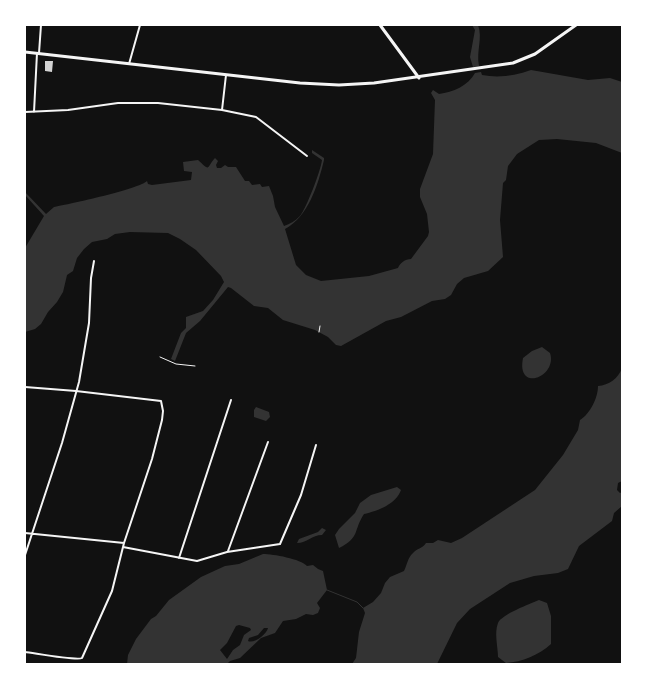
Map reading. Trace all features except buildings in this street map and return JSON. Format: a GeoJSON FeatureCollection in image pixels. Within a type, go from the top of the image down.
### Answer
{"type":"FeatureCollection","features":[{"type":"Feature","properties":{"kind":"main road"},"geometry":{"type":"LineString","coordinates":[[380,25],[419,78]]}},
{"type":"Feature","properties":{"kind":"main road"},"geometry":{"type":"LineString","coordinates":[[25,52],[300,83],[339,85],[419,78],[480,69],[524,60],[545,48],[576,25]]}},
{"type":"Feature","properties":{"kind":"street"},"geometry":{"type":"LineString","coordinates":[[34,112],[41,25]]}},
{"type":"Feature","properties":{"kind":"street"},"geometry":{"type":"LineString","coordinates":[[129,64],[140,25]]}},
{"type":"Feature","properties":{"kind":"street"},"geometry":{"type":"LineString","coordinates":[[222,110],[227,75]]}},
{"type":"Feature","properties":{"kind":"street"},"geometry":{"type":"LineString","coordinates":[[25,112],[68,110],[118,103],[158,103],[222,110],[256,117],[307,156]]}},
{"type":"Feature","properties":{"kind":"street"},"geometry":{"type":"LineString","coordinates":[[25,555],[62,443],[79,382],[85,355],[91,278],[94,261]]}},
{"type":"Feature","properties":{"kind":"street"},"geometry":{"type":"LineString","coordinates":[[25,387],[76,391],[161,401],[163,411],[152,459],[124,543],[110,596],[92,632],[82,658],[75,660],[66,657],[25,652]]}},
{"type":"Feature","properties":{"kind":"street"},"geometry":{"type":"LineString","coordinates":[[179,558],[231,400]]}},
{"type":"Feature","properties":{"kind":"street"},"geometry":{"type":"LineString","coordinates":[[227,552],[268,442]]}},
{"type":"Feature","properties":{"kind":"street"},"geometry":{"type":"LineString","coordinates":[[123,547],[197,561],[227,552],[277,545],[282,540],[301,495],[316,445]]}},
{"type":"Feature","properties":{"kind":"street"},"geometry":{"type":"LineString","coordinates":[[25,533],[124,543]]}},
{"type":"Feature","properties":{"kind":"lane"},"geometry":{"type":"LineString","coordinates":[[160,357],[176,364],[195,366]]}},
{"type":"Feature","properties":{"kind":"path"},"geometry":{"type":"LineString","coordinates":[[319,332],[320,326]]}},
{"type":"Feature","properties":{"kind":"shaded area"},"geometry":{"type":"Polygon","coordinates":[[[472,25],[478,25],[480,35],[478,55],[479,66],[473,67],[470,57],[475,30],[472,25]]]}},
{"type":"Feature","properties":{"kind":"shaded area"},"geometry":{"type":"Polygon","coordinates":[[[531,70],[588,80],[610,78],[622,82],[622,153],[596,143],[557,139],[539,140],[517,154],[508,166],[506,180],[503,183],[500,220],[503,257],[488,271],[464,278],[457,284],[451,295],[445,299],[432,301],[401,317],[386,321],[341,346],[336,345],[328,337],[315,330],[283,320],[268,308],[254,306],[228,287],[200,321],[186,333],[175,361],[171,359],[181,333],[186,328],[186,317],[203,311],[213,300],[224,282],[221,276],[196,250],[180,239],[168,233],[130,232],[115,234],[107,239],[92,242],[84,249],[77,258],[73,271],[67,275],[63,292],[57,302],[48,312],[41,324],[35,329],[25,332],[25,248],[44,216],[25,195],[25,192],[46,214],[54,207],[118,192],[147,181],[148,184],[152,185],[191,180],[192,172],[184,171],[183,162],[198,160],[208,167],[215,158],[218,161],[216,165],[217,168],[221,168],[225,165],[228,167],[236,167],[245,181],[249,181],[252,185],[260,184],[262,187],[269,186],[275,207],[284,226],[292,222],[303,212],[316,180],[322,160],[312,153],[312,150],[324,158],[319,180],[311,199],[300,217],[285,229],[296,265],[306,275],[321,281],[369,276],[398,268],[400,264],[411,259],[428,236],[427,214],[420,197],[420,189],[433,154],[435,100],[431,93],[433,90],[439,94],[460,88],[472,78],[475,73],[481,72],[482,75],[500,76],[519,74],[531,70]]]}},
{"type":"Feature","properties":{"kind":"shaded area"},"geometry":{"type":"Polygon","coordinates":[[[542,347],[550,353],[551,362],[548,369],[543,374],[537,378],[531,378],[525,375],[522,369],[523,358],[532,351],[542,347]]]}},
{"type":"Feature","properties":{"kind":"shaded area"},"geometry":{"type":"Polygon","coordinates":[[[622,368],[622,481],[618,483],[617,490],[620,493],[622,492],[622,506],[614,513],[612,521],[579,546],[568,569],[558,573],[534,576],[510,583],[470,609],[457,623],[437,664],[352,664],[356,658],[359,632],[365,613],[363,608],[373,602],[381,593],[385,583],[390,577],[404,571],[411,555],[426,543],[433,543],[438,540],[451,543],[462,538],[535,490],[563,455],[578,430],[580,420],[587,414],[593,405],[597,396],[598,386],[613,381],[622,368]]]}},
{"type":"Feature","properties":{"kind":"shaded area"},"geometry":{"type":"Polygon","coordinates":[[[256,407],[269,412],[270,417],[266,421],[254,417],[254,410],[256,407]]]}},
{"type":"Feature","properties":{"kind":"shaded area"},"geometry":{"type":"Polygon","coordinates":[[[397,487],[401,490],[399,495],[391,503],[381,509],[364,514],[353,537],[350,541],[339,548],[335,535],[355,513],[360,503],[371,495],[397,487]]]}},
{"type":"Feature","properties":{"kind":"shaded area"},"geometry":{"type":"Polygon","coordinates":[[[322,528],[326,530],[322,535],[315,536],[301,543],[297,543],[299,539],[318,532],[322,528]]]}},
{"type":"Feature","properties":{"kind":"shaded area"},"geometry":{"type":"Polygon","coordinates":[[[263,554],[268,554],[293,559],[304,563],[307,566],[313,565],[323,571],[327,590],[317,603],[320,608],[318,613],[313,615],[306,614],[296,619],[283,621],[275,633],[261,638],[240,658],[230,661],[227,664],[127,664],[128,655],[136,639],[151,619],[156,616],[169,600],[201,577],[225,566],[239,564],[263,554]],[[239,625],[236,626],[227,643],[220,650],[227,659],[233,650],[240,645],[244,635],[251,630],[250,628],[239,625]],[[264,628],[258,635],[249,638],[248,641],[251,642],[257,640],[263,636],[268,628],[264,628]]]}},
{"type":"Feature","properties":{"kind":"shaded area"},"geometry":{"type":"Polygon","coordinates":[[[539,600],[547,603],[551,616],[551,644],[530,657],[506,663],[498,657],[496,636],[498,623],[510,613],[539,600]]]}},
{"type":"Feature","properties":{"kind":"waterway"},"geometry":{"type":"LineString","coordinates":[[327,590],[357,602],[363,608]]}}]}
